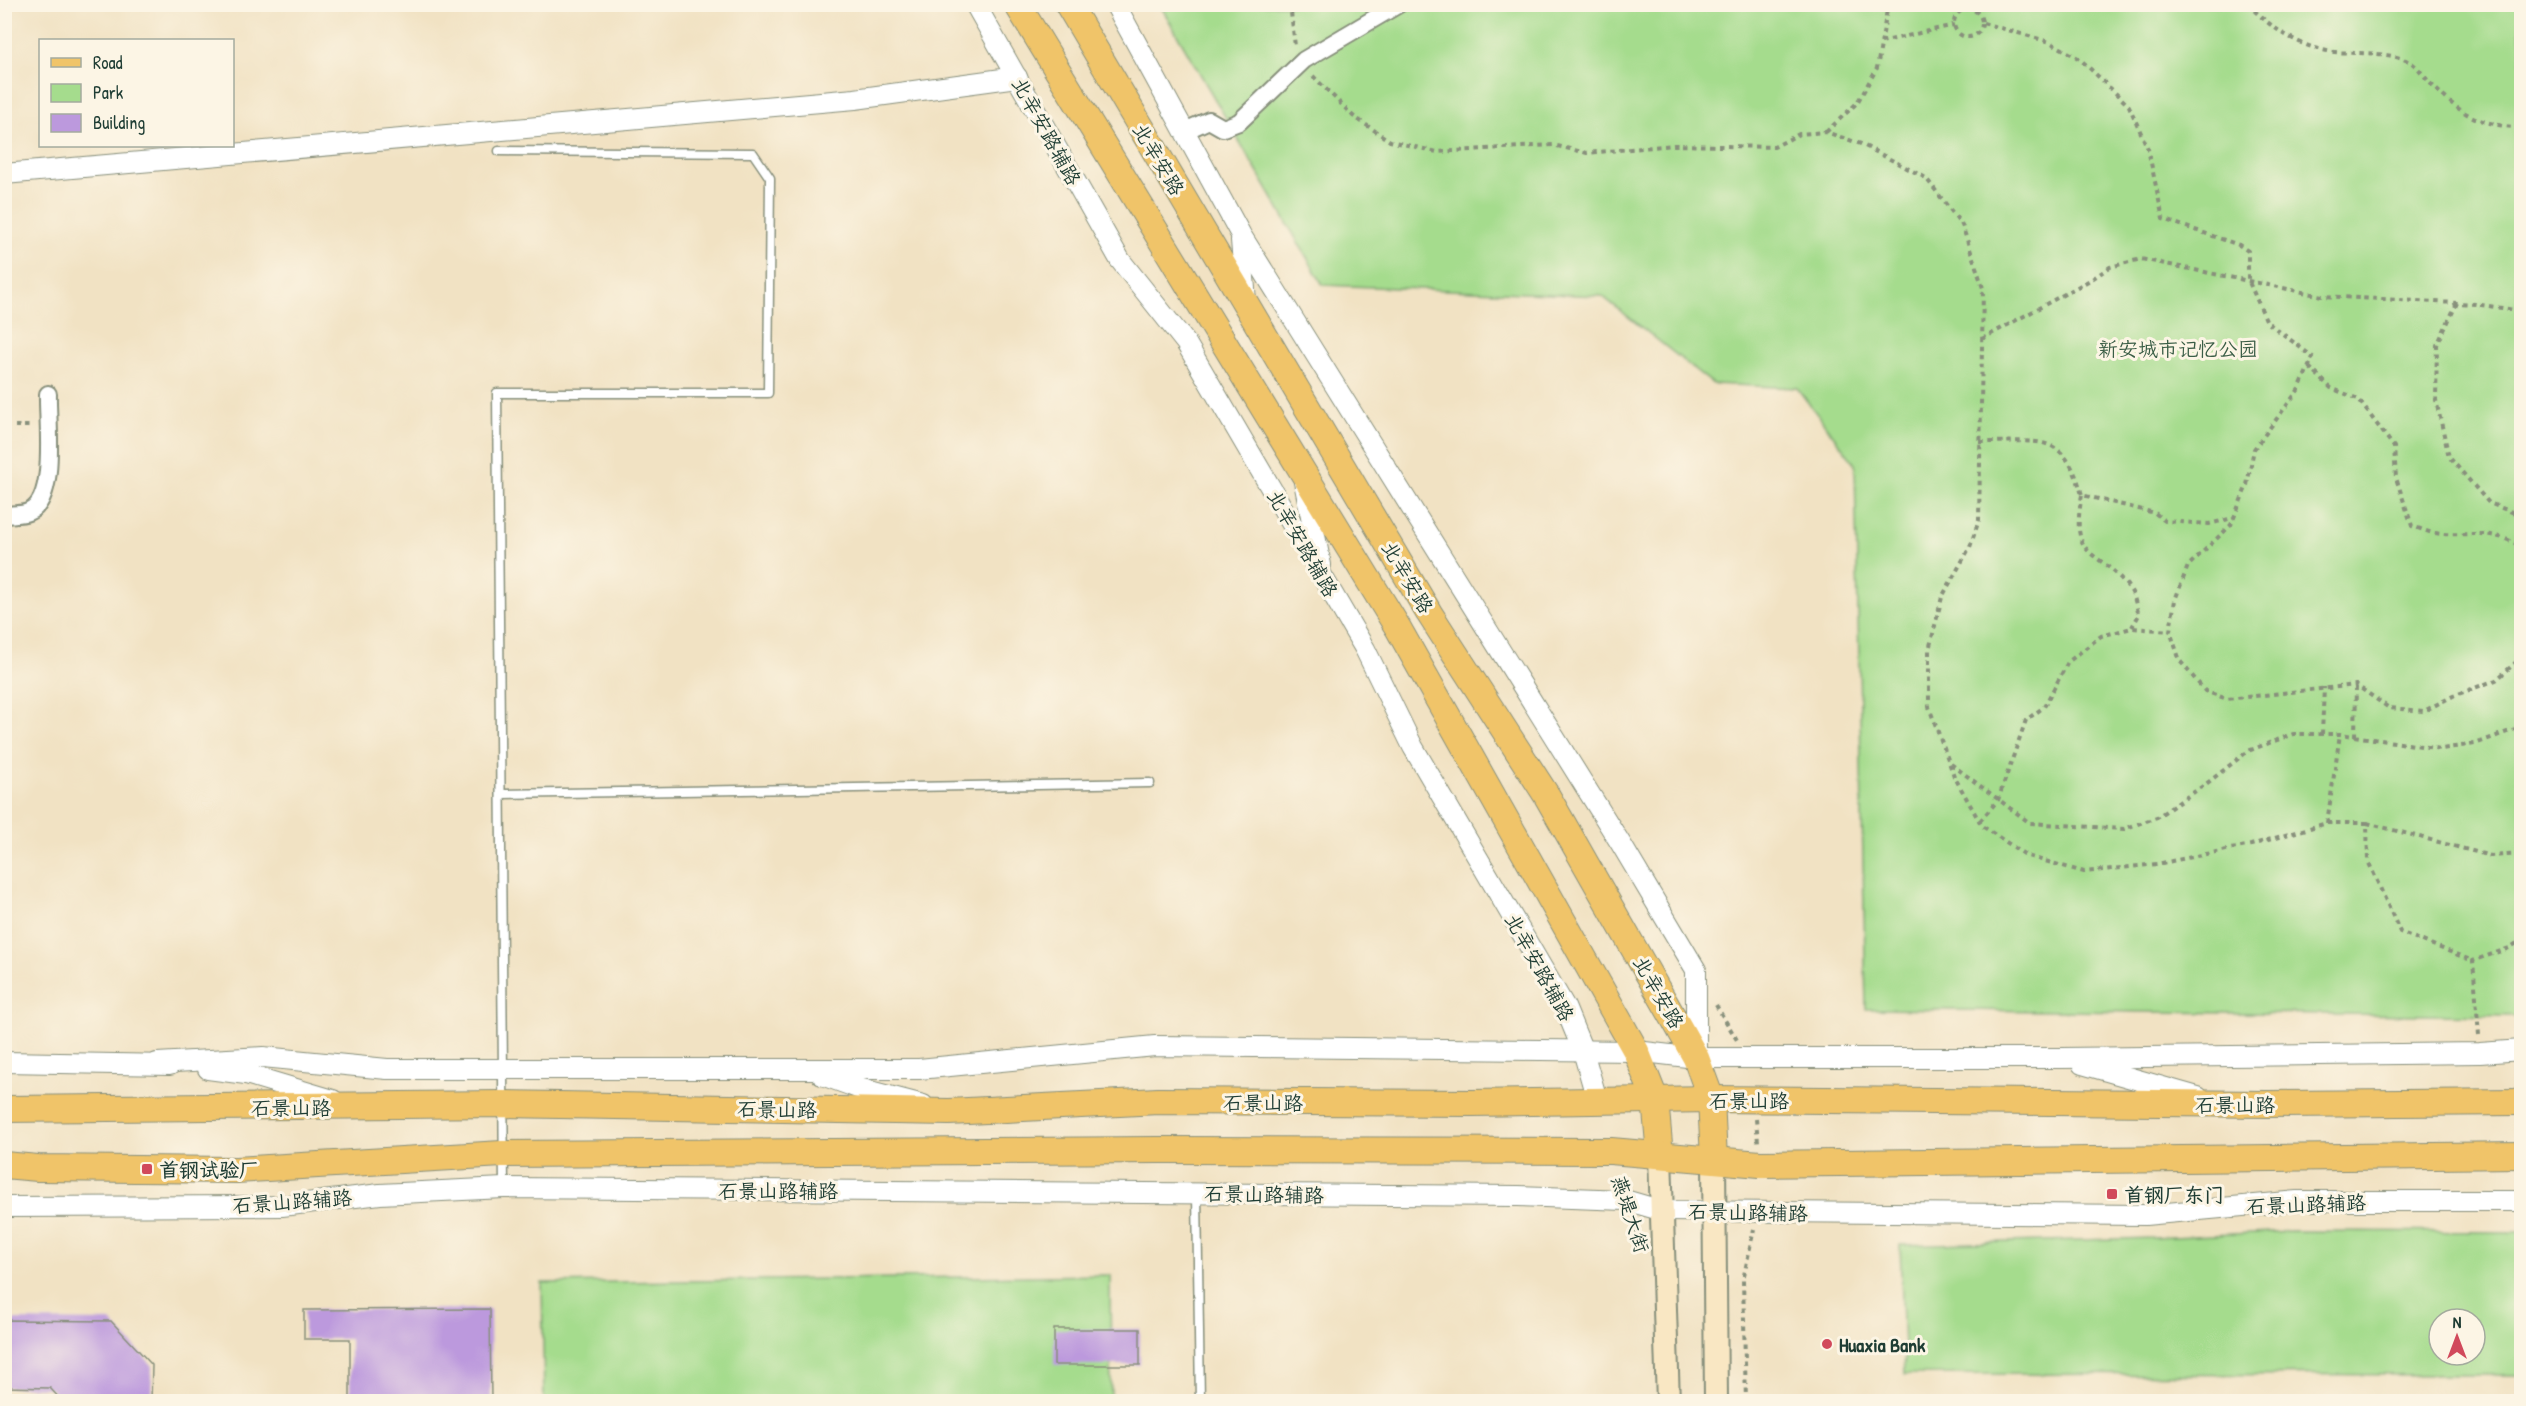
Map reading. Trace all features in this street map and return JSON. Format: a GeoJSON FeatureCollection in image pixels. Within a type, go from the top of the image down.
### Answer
{"type":"FeatureCollection","features":[{"type":"Feature","properties":{"kind":"main road","name":"北辛安路"},"geometry":{"type":"LineString","coordinates":[[1017,4],[1085,119],[1300,465],[1398,628],[1636,1052],[1655,1099],[1660,1155]]}},
{"type":"Feature","properties":{"kind":"main road","name":"北辛安路"},"geometry":{"type":"LineString","coordinates":[[1068,4],[1429,613],[1547,796],[1696,1058],[1711,1099],[1714,1159]]}},
{"type":"Feature","properties":{"kind":"main road","name":"石景山路"},"geometry":{"type":"LineString","coordinates":[[4,1109],[503,1104],[949,1112],[1158,1101],[1472,1103],[1711,1099],[2220,1104],[2522,1102]]}},
{"type":"Feature","properties":{"kind":"main road"},"geometry":{"type":"LineString","coordinates":[[4,1165],[38,1168],[236,1170],[502,1154],[1170,1150],[1611,1151],[1760,1164],[2522,1155]]}},
{"type":"Feature","properties":{"kind":"main road","name":"燕堤大街"},"geometry":{"type":"LineString","coordinates":[[1660,1155],[1668,1401]]}},
{"type":"Feature","properties":{"kind":"main road"},"geometry":{"type":"LineString","coordinates":[[1714,1159],[1716,1401]]}},
{"type":"Feature","properties":{"kind":"street","name":"北辛安路辅路"},"geometry":{"type":"LineString","coordinates":[[975,4],[1120,261],[1186,343],[1365,649],[1413,747],[1565,1007],[1583,1051],[1597,1100]]}},
{"type":"Feature","properties":{"kind":"street"},"geometry":{"type":"LineString","coordinates":[[1115,4],[1241,235],[1621,844],[1696,970],[1696,1058]]}},
{"type":"Feature","properties":{"kind":"street"},"geometry":{"type":"LineString","coordinates":[[1185,131],[1209,120],[1223,129],[1239,122],[1304,60],[1399,4]]}},
{"type":"Feature","properties":{"kind":"street"},"geometry":{"type":"LineString","coordinates":[[4,174],[855,99],[1017,77]]}},
{"type":"Feature","properties":{"kind":"street"},"geometry":{"type":"LineString","coordinates":[[1241,235],[1247,306]]}},
{"type":"Feature","properties":{"kind":"street"},"geometry":{"type":"LineString","coordinates":[[4,515],[29,512],[42,499],[48,478],[48,394]]}},
{"type":"Feature","properties":{"kind":"street"},"geometry":{"type":"LineString","coordinates":[[1300,465],[1325,581]]}},
{"type":"Feature","properties":{"kind":"street"},"geometry":{"type":"LineString","coordinates":[[4,1062],[157,1063],[263,1057],[387,1068],[503,1071],[809,1070],[919,1069],[1155,1046],[1636,1052],[1696,1058],[2062,1058],[2480,1053],[2522,1050]]}},
{"type":"Feature","properties":{"kind":"street"},"geometry":{"type":"LineString","coordinates":[[2062,1058],[2220,1104]]}},
{"type":"Feature","properties":{"kind":"street"},"geometry":{"type":"LineString","coordinates":[[157,1063],[246,1074],[355,1107]]}},
{"type":"Feature","properties":{"kind":"street"},"geometry":{"type":"LineString","coordinates":[[809,1070],[858,1088],[949,1112]]}},
{"type":"Feature","properties":{"kind":"street"},"geometry":{"type":"LineString","coordinates":[[4,1171],[38,1168]]}},
{"type":"Feature","properties":{"kind":"street","name":"石景山路辅路"},"geometry":{"type":"LineString","coordinates":[[4,1207],[282,1206],[380,1194],[504,1188],[1518,1196],[1625,1200],[1663,1211],[2145,1215],[2297,1201],[2522,1200]]}},
{"type":"Feature","properties":{"kind":"lane"},"geometry":{"type":"LineString","coordinates":[[499,151],[753,153],[770,178],[768,393],[497,393],[504,1188]]}},
{"type":"Feature","properties":{"kind":"lane"},"geometry":{"type":"LineString","coordinates":[[501,794],[1150,783]]}},
{"type":"Feature","properties":{"kind":"lane"},"geometry":{"type":"LineString","coordinates":[[1197,1193],[1200,1401]]}},
{"type":"Feature","properties":{"kind":"path"},"geometry":{"type":"LineString","coordinates":[[1290,4],[1293,41],[1315,80],[1353,116],[1390,141],[1437,152],[1553,145],[1587,153],[1674,145],[1774,147],[1799,134],[1826,132],[1861,144],[1926,178],[1962,225],[1983,288],[1979,520],[1970,547],[1942,597],[1929,650],[1929,707],[1949,763],[1982,826],[2028,856],[2084,872],[2167,862],[2252,845],[2327,823],[2367,823],[2491,856],[2522,854]]}},
{"type":"Feature","properties":{"kind":"path"},"geometry":{"type":"LineString","coordinates":[[1826,132],[1857,103],[1877,68],[1888,4]]}},
{"type":"Feature","properties":{"kind":"path"},"geometry":{"type":"LineString","coordinates":[[2248,4],[2263,21],[2286,36],[2331,51],[2392,56],[2411,62],[2455,108],[2500,126],[2522,128]]}},
{"type":"Feature","properties":{"kind":"path"},"geometry":{"type":"LineString","coordinates":[[1971,8],[1981,16],[1983,23],[1978,33],[1967,37],[1956,31],[1954,25],[1954,17],[1958,12],[1971,8]]}},
{"type":"Feature","properties":{"kind":"path"},"geometry":{"type":"LineString","coordinates":[[1983,23],[2050,42],[2080,59],[2129,106],[2148,149],[2163,219],[2239,245],[2248,251],[2248,280],[2267,322],[2313,357],[2299,388],[2253,449],[2247,485],[2231,525],[2188,566],[2175,600],[2170,631],[2180,661],[2205,691],[2227,699],[2356,685],[2390,708],[2424,711],[2453,696],[2496,680],[2522,657]]}},
{"type":"Feature","properties":{"kind":"path"},"geometry":{"type":"LineString","coordinates":[[1881,42],[1954,25]]}},
{"type":"Feature","properties":{"kind":"path"},"geometry":{"type":"LineString","coordinates":[[1982,339],[2110,267],[2141,259],[2322,296],[2457,303],[2522,311]]}},
{"type":"Feature","properties":{"kind":"path"},"geometry":{"type":"LineString","coordinates":[[2457,303],[2437,345],[2436,400],[2449,457],[2489,502],[2522,516]]}},
{"type":"Feature","properties":{"kind":"path"},"geometry":{"type":"LineString","coordinates":[[2309,367],[2331,388],[2358,399],[2394,447],[2396,478],[2412,526],[2434,533],[2480,533],[2503,536],[2522,547]]}},
{"type":"Feature","properties":{"kind":"path"},"geometry":{"type":"LineString","coordinates":[[1980,442],[2034,440],[2059,450],[2077,476],[2082,495],[2078,517],[2081,542],[2089,554],[2102,561],[2131,589],[2139,615],[2132,628]]}},
{"type":"Feature","properties":{"kind":"path"},"geometry":{"type":"LineString","coordinates":[[2082,495],[2155,513],[2165,521],[2209,524],[2234,518]]}},
{"type":"Feature","properties":{"kind":"path"},"geometry":{"type":"LineString","coordinates":[[1980,821],[1998,800],[2026,720],[2044,707],[2068,662],[2101,636],[2132,628],[2170,631]]}},
{"type":"Feature","properties":{"kind":"path"},"geometry":{"type":"LineString","coordinates":[[2355,736],[2356,685]]}},
{"type":"Feature","properties":{"kind":"path"},"geometry":{"type":"LineString","coordinates":[[2322,734],[2324,687]]}},
{"type":"Feature","properties":{"kind":"path"},"geometry":{"type":"LineString","coordinates":[[1949,763],[2030,823],[2124,829],[2157,817],[2206,784],[2248,751],[2293,734],[2340,734],[2441,749],[2475,744],[2515,729],[2522,723]]}},
{"type":"Feature","properties":{"kind":"path"},"geometry":{"type":"LineString","coordinates":[[2327,823],[2340,734]]}},
{"type":"Feature","properties":{"kind":"path"},"geometry":{"type":"LineString","coordinates":[[2367,823],[2368,861],[2400,932],[2473,961],[2509,948],[2522,939]]}},
{"type":"Feature","properties":{"kind":"path"},"geometry":{"type":"LineString","coordinates":[[2473,961],[2480,1053]]}},
{"type":"Feature","properties":{"kind":"path","name":"燕堤大街"},"geometry":{"type":"LineString","coordinates":[[1625,1200],[1643,1249]]}},
{"type":"Feature","properties":{"kind":"green space","name":"新安城市记忆公园"},"geometry":{"type":"Polygon","coordinates":[[[1160,5],[2521,5],[2521,1016],[1866,1009],[1855,464],[1797,388],[1713,384],[1602,296],[1323,285],[1160,5]]]}},
{"type":"Feature","properties":{"kind":"green space"},"geometry":{"type":"Polygon","coordinates":[[[2291,1231],[2521,1232],[2521,1375],[1905,1374],[1900,1245],[2154,1238],[2291,1231]]]}},
{"type":"Feature","properties":{"kind":"green space"},"geometry":{"type":"Polygon","coordinates":[[[1110,1275],[1111,1401],[544,1401],[542,1283],[1110,1275]]]}},
{"type":"Feature","properties":{"kind":"building"},"geometry":{"type":"Polygon","coordinates":[[[490,1309],[491,1402],[350,1402],[350,1339],[304,1339],[304,1310],[490,1309]]]}},
{"type":"Feature","properties":{"kind":"building"},"geometry":{"type":"Polygon","coordinates":[[[4,1320],[111,1321],[152,1365],[151,1402],[63,1402],[50,1388],[4,1387],[4,1320]]]}},
{"type":"Feature","properties":{"kind":"building"},"geometry":{"type":"Polygon","coordinates":[[[1054,1329],[1140,1329],[1140,1365],[1054,1365],[1054,1329]]]}},
{"type":"Feature","properties":{"kind":"place","name":"首钢试验厂"},"geometry":{"type":"Point","coordinates":[147,1169]}},
{"type":"Feature","properties":{"kind":"place","name":"首钢厂东门"},"geometry":{"type":"Point","coordinates":[2112,1194]}},
{"type":"Feature","properties":{"kind":"place","name":"Huaxia Bank"},"geometry":{"type":"Point","coordinates":[1827,1344]}}]}
